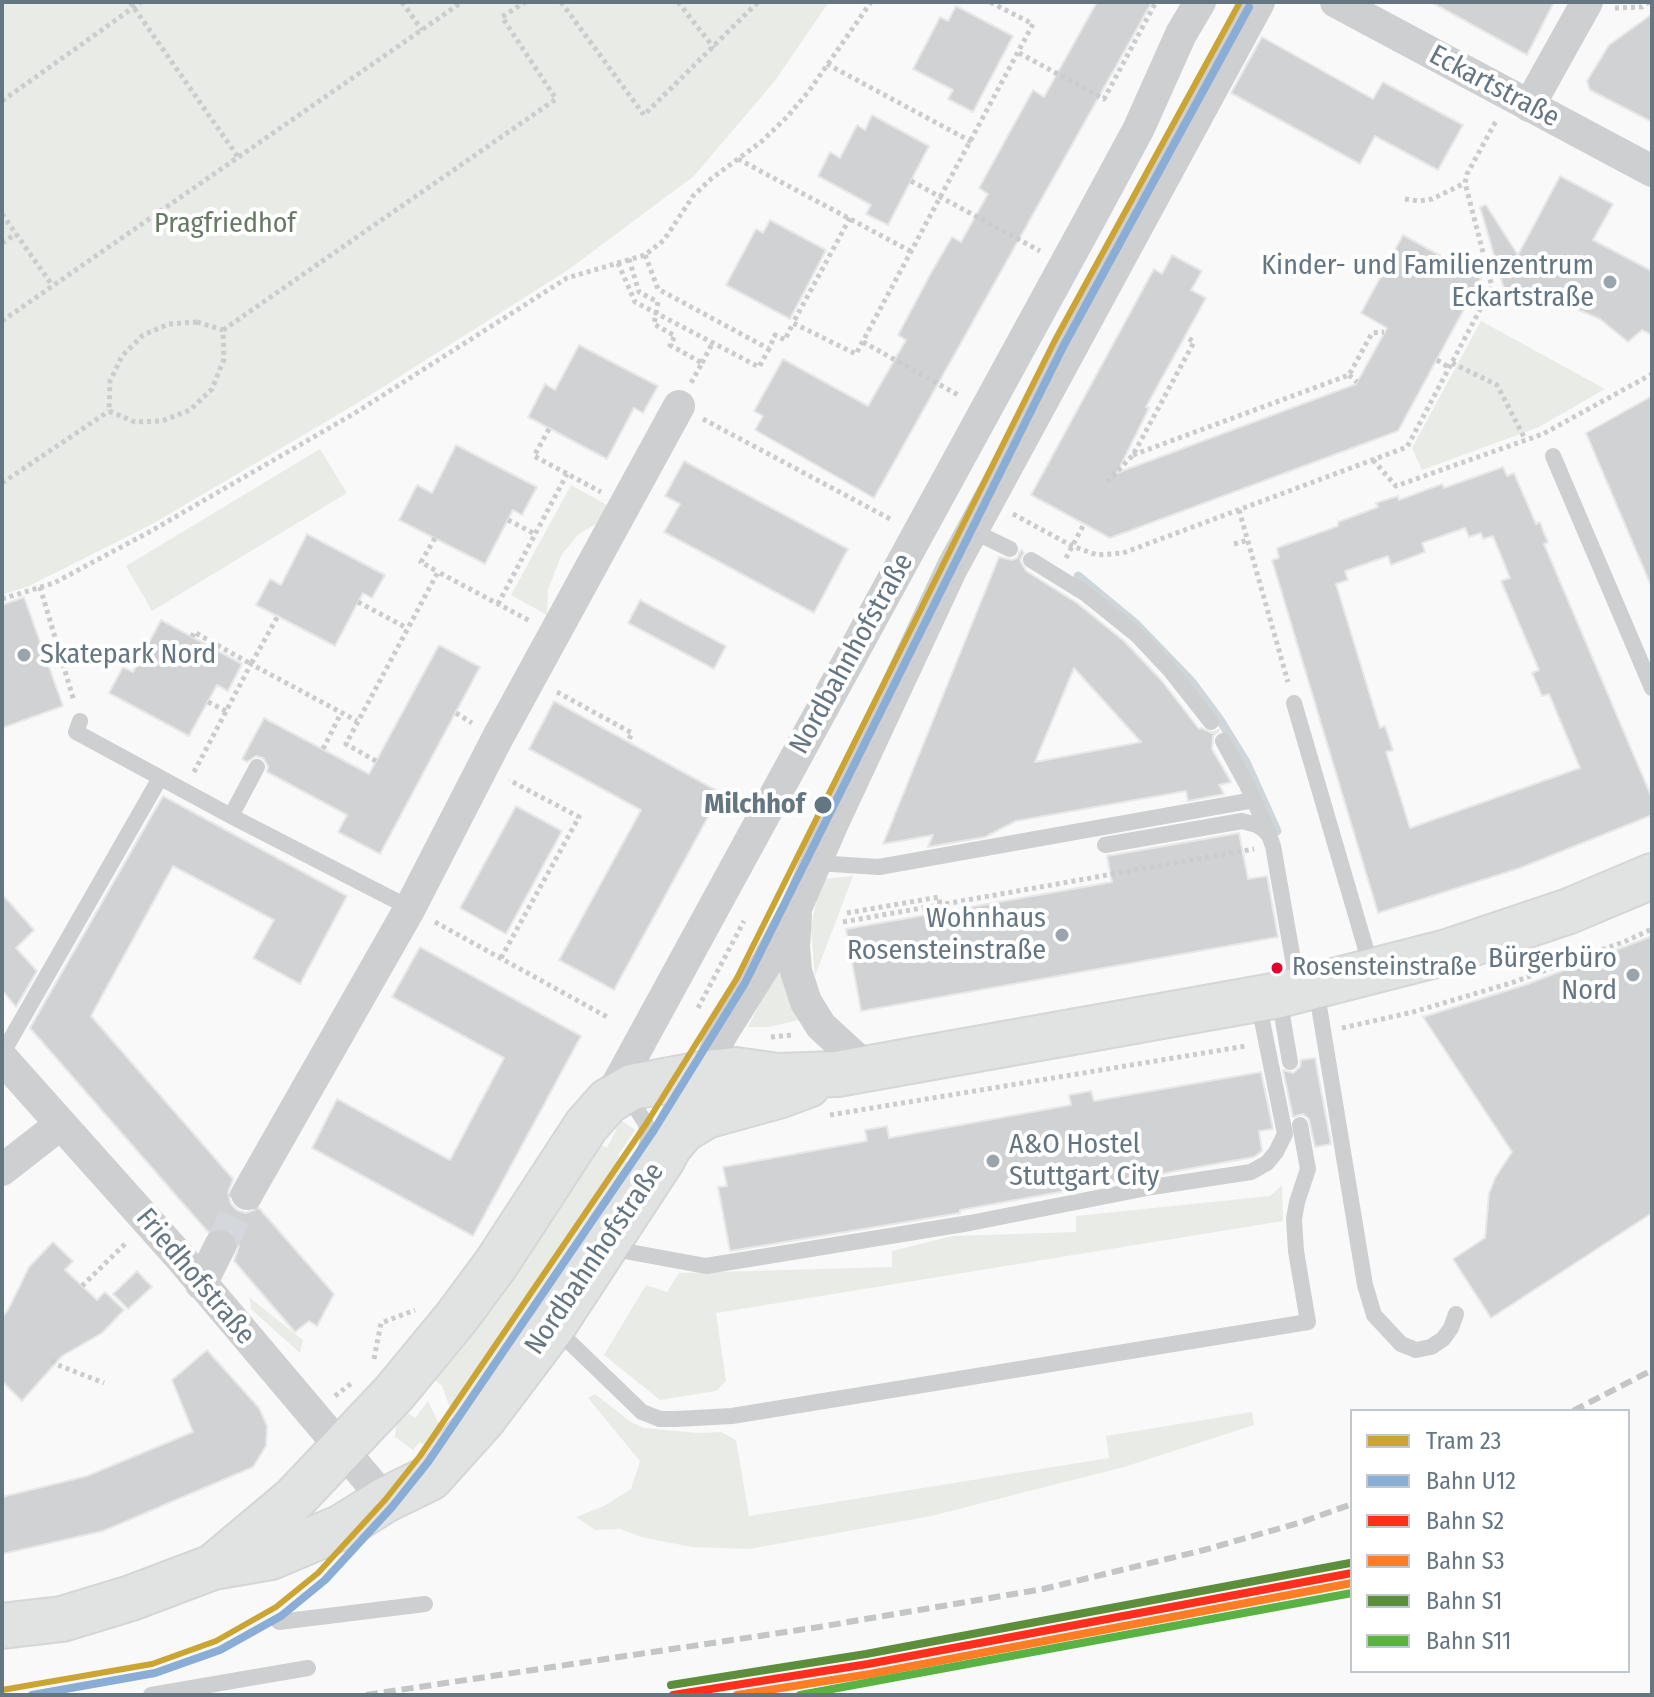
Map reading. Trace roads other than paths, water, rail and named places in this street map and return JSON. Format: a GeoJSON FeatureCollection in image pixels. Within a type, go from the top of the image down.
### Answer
{"type":"FeatureCollection","features":[{"type":"Feature","properties":{"kind":"street","name":"Nordbahnhofstraße"},"geometry":{"type":"LineString","coordinates":[[213,1567],[294,1499],[402,1384],[496,1264],[586,1126],[608,1101],[1090,219],[1139,128],[1181,34],[1200,2]]}},
{"type":"Feature","properties":{"kind":"street","name":"Nordbahnhofstraße"},"geometry":{"type":"LineString","coordinates":[[2,1626],[62,1619],[131,1598],[213,1567],[271,1557],[342,1527],[385,1500],[430,1478],[483,1419],[553,1326],[668,1147],[707,1073],[720,1037],[767,962],[797,906],[911,655],[973,531],[1259,2]]}},
{"type":"Feature","properties":{"kind":"street","name":"Eckartstraße"},"geometry":{"type":"LineString","coordinates":[[1336,2],[1652,171]]}},
{"type":"Feature","properties":{"kind":"street"},"geometry":{"type":"LineString","coordinates":[[1519,101],[1587,2]]}},
{"type":"Feature","properties":{"kind":"street"},"geometry":{"type":"LineString","coordinates":[[247,1194],[410,908],[679,406]]}},
{"type":"Feature","properties":{"kind":"street"},"geometry":{"type":"LineString","coordinates":[[608,1101],[632,1087],[707,1073],[735,1070],[778,1076],[852,1072],[1288,993],[1447,952],[1569,911],[1652,876]]}},
{"type":"Feature","properties":{"kind":"street"},"geometry":{"type":"LineString","coordinates":[[797,906],[796,971],[806,1002],[852,1072]]}},
{"type":"Feature","properties":{"kind":"street","name":"Friedhofstraße"},"geometry":{"type":"LineString","coordinates":[[2,1056],[385,1500]]}},
{"type":"Feature","properties":{"kind":"street"},"geometry":{"type":"LineString","coordinates":[[668,1147],[684,1129],[706,1116],[852,1072]]}},
{"type":"Feature","properties":{"kind":"street"},"geometry":{"type":"LineString","coordinates":[[2,1170],[61,1124]]}},
{"type":"Feature","properties":{"kind":"street"},"geometry":{"type":"LineString","coordinates":[[201,1284],[220,1246]]}},
{"type":"Feature","properties":{"kind":"lane"},"geometry":{"type":"LineString","coordinates":[[1553,456],[1652,688]]}},
{"type":"Feature","properties":{"kind":"lane"},"geometry":{"type":"LineString","coordinates":[[973,531],[1010,549]]}},
{"type":"Feature","properties":{"kind":"lane"},"geometry":{"type":"LineString","coordinates":[[1031,560],[1057,575],[1137,635],[1170,670],[1211,722]]}},
{"type":"Feature","properties":{"kind":"lane"},"geometry":{"type":"LineString","coordinates":[[1294,703],[1372,972]]}},
{"type":"Feature","properties":{"kind":"lane"},"geometry":{"type":"LineString","coordinates":[[80,721],[76,732],[410,908]]}},
{"type":"Feature","properties":{"kind":"lane"},"geometry":{"type":"LineString","coordinates":[[1223,741],[1254,800],[1271,841],[1288,993],[1290,1062]]}},
{"type":"Feature","properties":{"kind":"lane"},"geometry":{"type":"LineString","coordinates":[[231,816],[257,767]]}},
{"type":"Feature","properties":{"kind":"lane"},"geometry":{"type":"LineString","coordinates":[[2,1056],[160,778]]}},
{"type":"Feature","properties":{"kind":"lane"},"geometry":{"type":"LineString","coordinates":[[816,863],[879,867],[1254,800]]}},
{"type":"Feature","properties":{"kind":"lane"},"geometry":{"type":"LineString","coordinates":[[1105,845],[1242,821],[1257,825],[1271,841]]}},
{"type":"Feature","properties":{"kind":"lane"},"geometry":{"type":"LineString","coordinates":[[605,1247],[706,1266],[970,1223],[1152,1187],[1251,1172],[1267,1163],[1285,1134],[1288,993]]}},
{"type":"Feature","properties":{"kind":"lane"},"geometry":{"type":"LineString","coordinates":[[1288,993],[1374,1315],[1401,1344],[1416,1350],[1431,1347],[1443,1339],[1456,1314]]}},
{"type":"Feature","properties":{"kind":"lane"},"geometry":{"type":"LineString","coordinates":[[608,1101],[636,1108],[646,1124],[648,1142],[638,1172],[563,1284],[553,1326],[568,1344],[642,1412],[660,1419],[732,1416],[1308,1322],[1296,1251],[1297,1202],[1313,1173],[1300,1125]]}},
{"type":"Feature","properties":{"kind":"lane"},"geometry":{"type":"LineString","coordinates":[[279,1622],[425,1604]]}},
{"type":"Feature","properties":{"kind":"lane"},"geometry":{"type":"LineString","coordinates":[[151,1695],[308,1668]]}},
{"type":"Feature","properties":{"kind":"waterway"},"geometry":{"type":"LineString","coordinates":[[1078,576],[1136,624],[1191,681],[1246,762],[1277,831]]}},
{"type":"Feature","properties":{"kind":"tunnel"},"geometry":{"type":"LineString","coordinates":[[220,1246],[247,1194]]}},
{"type":"Feature","properties":{"kind":"railway"},"geometry":{"type":"LineString","coordinates":[[1577,1409],[1652,1370]]}},
{"type":"Feature","properties":{"kind":"railway"},"geometry":{"type":"LineString","coordinates":[[366,1695],[819,1627],[1043,1589],[1204,1550],[1350,1505]]}},
{"type":"Feature","properties":{"kind":"tram line","name":"23"},"geometry":{"type":"LineString","coordinates":[[2,1690],[152,1664],[216,1641],[276,1607],[318,1573],[385,1500],[420,1456],[646,1124],[737,978],[1055,340],[1240,2]]}},
{"type":"Feature","properties":{"kind":"rail line","name":"U12"},"geometry":{"type":"LineString","coordinates":[[32,1695],[155,1673],[220,1650],[281,1616],[325,1580],[392,1507],[428,1462],[654,1130],[745,983],[1064,345],[1249,7]]}},
{"type":"Feature","properties":{"kind":"rail line","name":"S1"},"geometry":{"type":"LineString","coordinates":[[671,1685],[866,1654],[1350,1563]]}},
{"type":"Feature","properties":{"kind":"rail line","name":"S2"},"geometry":{"type":"LineString","coordinates":[[673,1695],[868,1664],[1350,1573]]}},
{"type":"Feature","properties":{"kind":"rail line","name":"S3"},"geometry":{"type":"LineString","coordinates":[[737,1695],[870,1674],[1350,1583]]}},
{"type":"Feature","properties":{"kind":"rail line","name":"S11"},"geometry":{"type":"LineString","coordinates":[[800,1695],[1350,1593]]}},
{"type":"Feature","properties":{"kind":"place","name":"Kinder- und Familienzentrum Eckartstraße"},"geometry":{"type":"Point","coordinates":[1610,282]}},
{"type":"Feature","properties":{"kind":"place","name":"Skatepark Nord"},"geometry":{"type":"Point","coordinates":[24,655]}},
{"type":"Feature","properties":{"kind":"place","name":"Milchhof"},"geometry":{"type":"Point","coordinates":[823,805]}},
{"type":"Feature","properties":{"kind":"place","name":"Wohnhaus Rosensteinstraße"},"geometry":{"type":"Point","coordinates":[1062,935]}},
{"type":"Feature","properties":{"kind":"place","name":"Rosensteinstraße"},"geometry":{"type":"Point","coordinates":[1277,968]}},
{"type":"Feature","properties":{"kind":"place","name":"Bürgerbüro Nord"},"geometry":{"type":"Point","coordinates":[1633,975]}},
{"type":"Feature","properties":{"kind":"place","name":"A&O Hostel Stuttgart City"},"geometry":{"type":"Point","coordinates":[993,1161]}},
{"type":"Feature","properties":{"kind":"park label","name":"Pragfriedhof"},"geometry":{"type":"Point","coordinates":[225,224]}}]}
